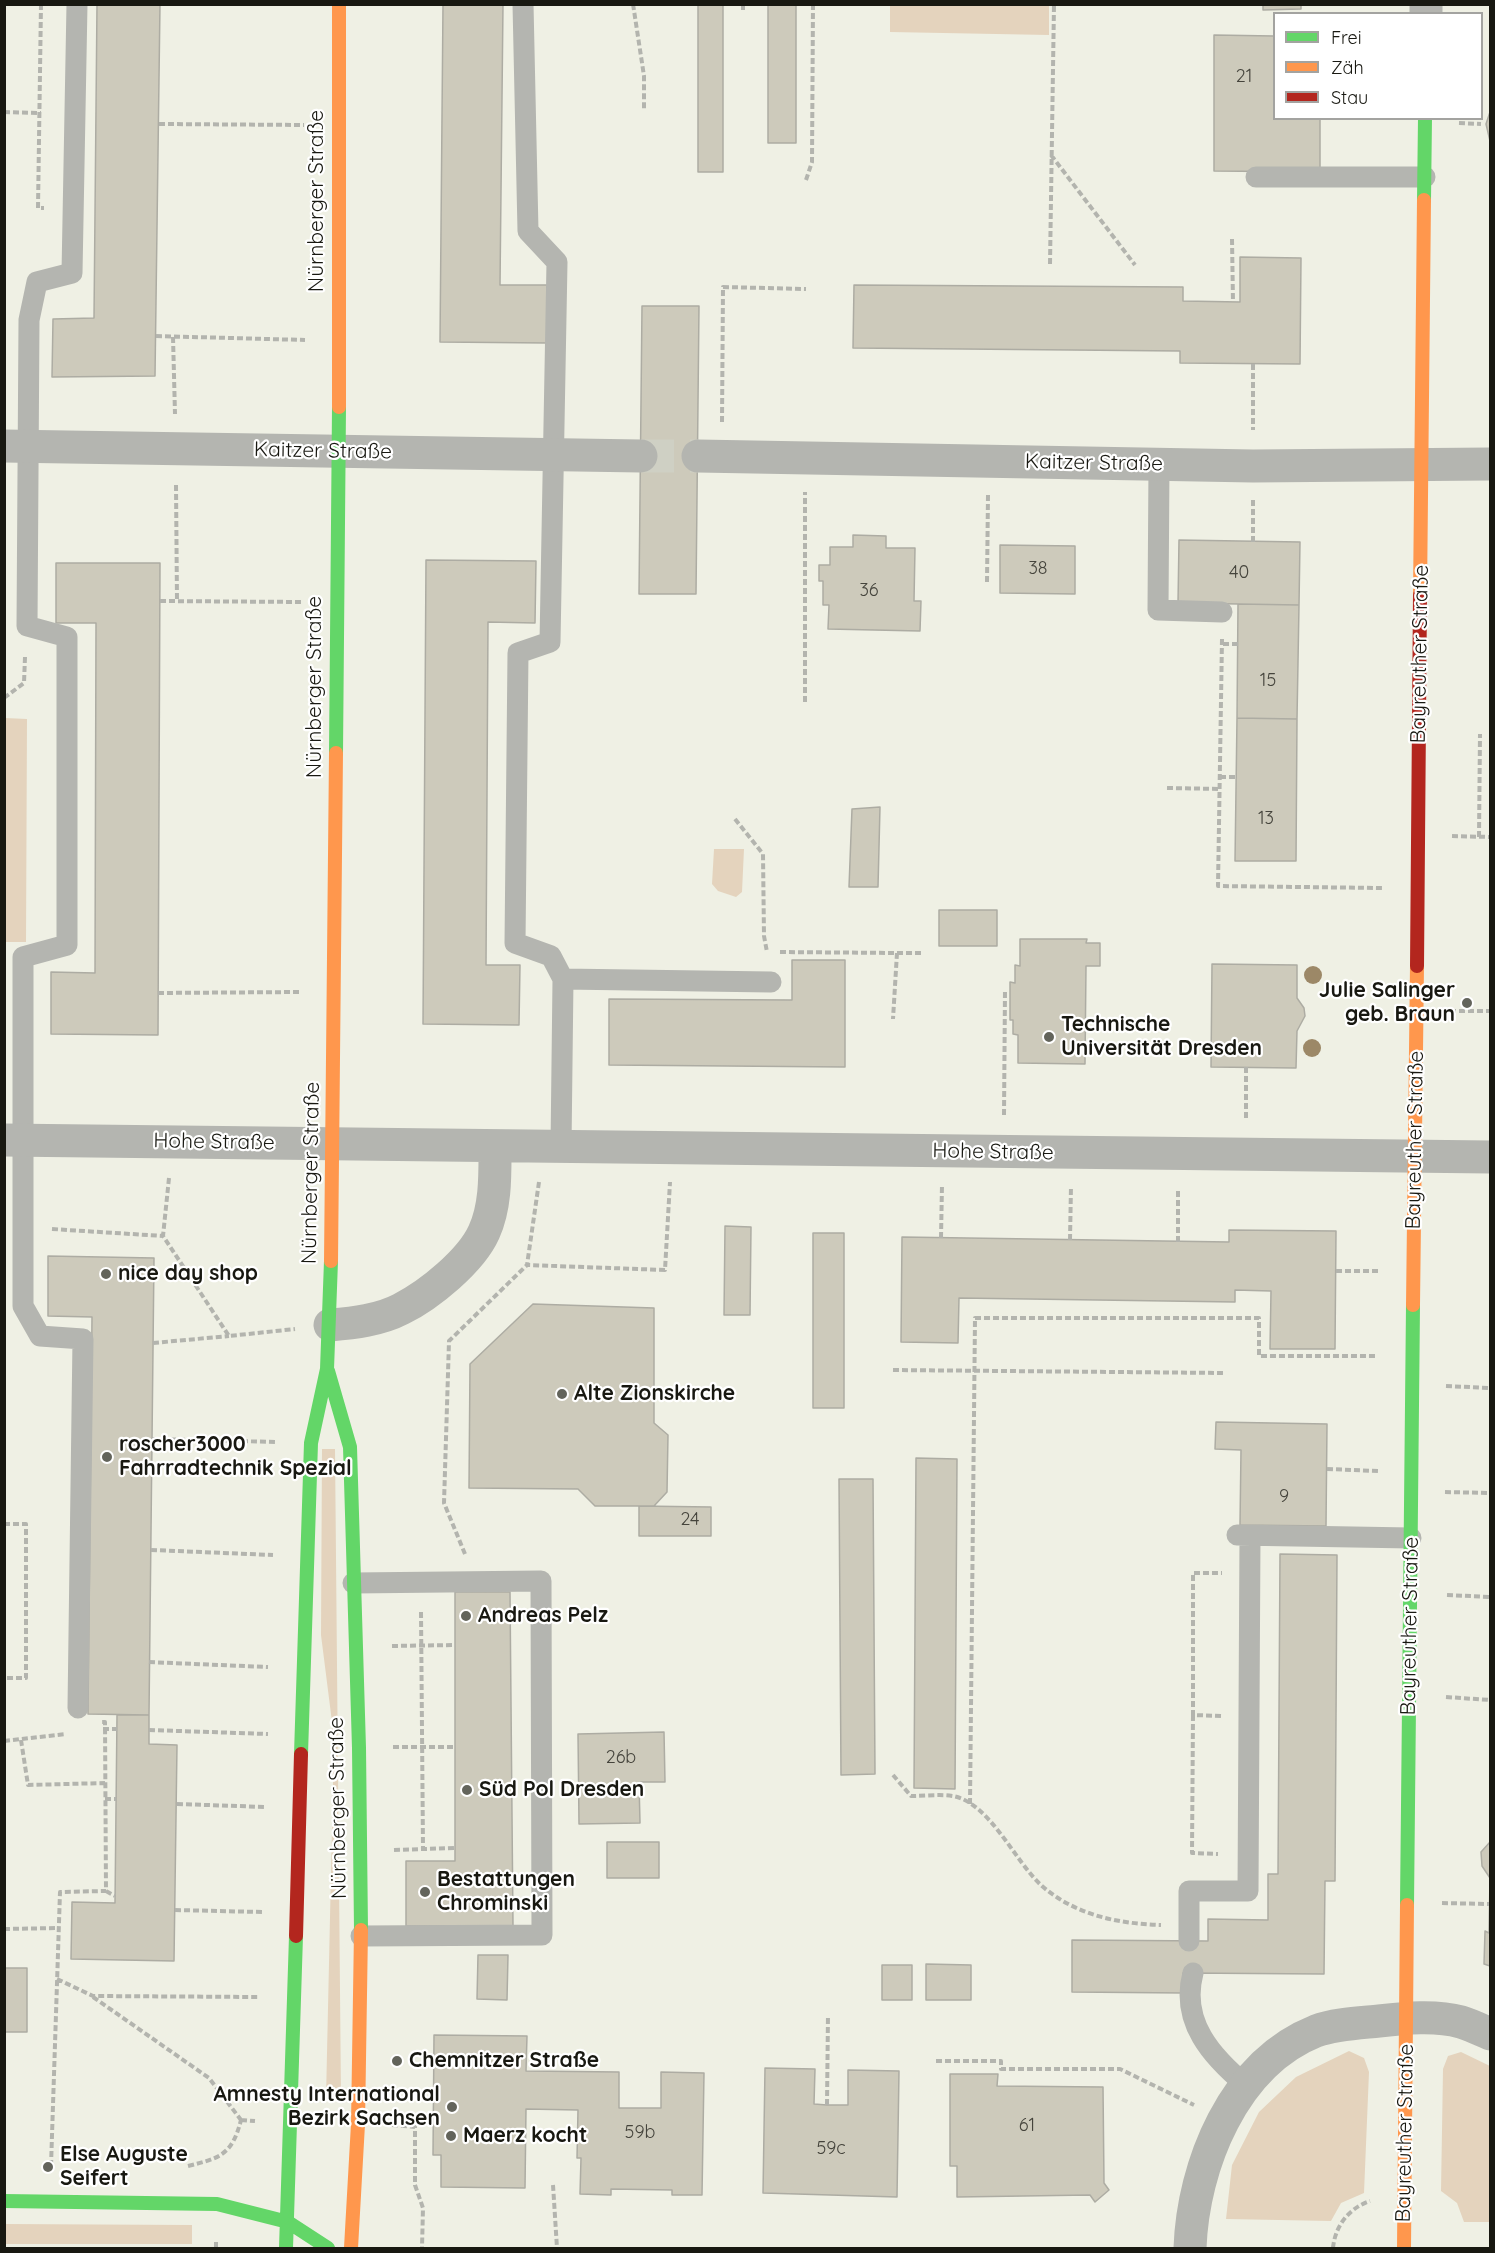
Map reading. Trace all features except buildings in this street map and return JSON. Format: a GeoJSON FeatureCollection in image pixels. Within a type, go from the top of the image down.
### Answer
{"type":"FeatureCollection","features":[{"type":"Feature","properties":{"kind":"main road","name":"Nürnberger Straße"},"geometry":{"type":"LineString","coordinates":[[286,2248],[302,1668],[311,1443],[327,1369],[330,1325],[339,451],[337,125],[339,4]]}},
{"type":"Feature","properties":{"kind":"main road","name":"Bayreuther Straße"},"geometry":{"type":"LineString","coordinates":[[1404,2248],[1425,120]]}},
{"type":"Feature","properties":{"kind":"main road","name":"Nürnberger Straße"},"geometry":{"type":"LineString","coordinates":[[327,1369],[350,1447],[359,1748],[361,1936],[358,2124],[351,2248]]}},
{"type":"Feature","properties":{"kind":"main road"},"geometry":{"type":"LineString","coordinates":[[4,2201],[217,2204],[288,2222],[328,2248]]}},
{"type":"Feature","properties":{"kind":"street","name":"Kaitzer Straße"},"geometry":{"type":"LineString","coordinates":[[17,446],[641,456]]}},
{"type":"Feature","properties":{"kind":"street","name":"Kaitzer Straße"},"geometry":{"type":"LineString","coordinates":[[709,457],[1253,466],[1491,464]]}},
{"type":"Feature","properties":{"kind":"street","name":"Hohe Straße"},"geometry":{"type":"LineString","coordinates":[[14,1140],[1491,1157]]}},
{"type":"Feature","properties":{"kind":"street"},"geometry":{"type":"LineString","coordinates":[[330,1325],[366,1321],[401,1310],[434,1288],[460,1265],[484,1232],[494,1187],[495,1146]]}},
{"type":"Feature","properties":{"kind":"street","name":"Bayreuther Straße"},"geometry":{"type":"LineString","coordinates":[[1190,2248],[1198,2188],[1210,2147],[1224,2119],[1247,2085],[1276,2055],[1317,2031],[1406,2018],[1460,2022],[1491,2034]]}},
{"type":"Feature","properties":{"kind":"lane"},"geometry":{"type":"LineString","coordinates":[[77,4],[72,273],[37,282],[29,320],[17,446],[27,626],[67,637],[67,945],[23,957],[14,1140],[23,1228],[23,1306],[40,1336],[83,1339],[78,1708]]}},
{"type":"Feature","properties":{"kind":"lane"},"geometry":{"type":"LineString","coordinates":[[523,4],[528,231],[557,262],[550,642],[518,653],[515,943],[551,956],[563,980],[552,1147]]}},
{"type":"Feature","properties":{"kind":"lane"},"geometry":{"type":"LineString","coordinates":[[1256,177],[1425,177]]}},
{"type":"Feature","properties":{"kind":"lane"},"geometry":{"type":"LineString","coordinates":[[1159,464],[1158,610],[1222,612]]}},
{"type":"Feature","properties":{"kind":"lane"},"geometry":{"type":"LineString","coordinates":[[563,980],[771,982]]}},
{"type":"Feature","properties":{"kind":"lane"},"geometry":{"type":"LineString","coordinates":[[1189,1933],[1189,1891],[1248,1891],[1250,1573],[1243,1535],[1411,1538]]}},
{"type":"Feature","properties":{"kind":"lane"},"geometry":{"type":"LineString","coordinates":[[353,1583],[542,1581],[542,1935],[361,1936]]}},
{"type":"Feature","properties":{"kind":"lane"},"geometry":{"type":"LineString","coordinates":[[1193,1973],[1188,1991],[1193,2019],[1204,2044],[1224,2067],[1247,2085]]}},
{"type":"Feature","properties":{"kind":"path"},"geometry":{"type":"LineString","coordinates":[[38,208],[42,4]]}},
{"type":"Feature","properties":{"kind":"path"},"geometry":{"type":"LineString","coordinates":[[633,4],[644,76],[644,110]]}},
{"type":"Feature","properties":{"kind":"path"},"geometry":{"type":"LineString","coordinates":[[743,4],[743,12]]}},
{"type":"Feature","properties":{"kind":"path"},"geometry":{"type":"LineString","coordinates":[[806,180],[812,162],[813,4]]}},
{"type":"Feature","properties":{"kind":"path"},"geometry":{"type":"LineString","coordinates":[[1050,264],[1053,4]]}},
{"type":"Feature","properties":{"kind":"path"},"geometry":{"type":"LineString","coordinates":[[4,112],[41,113]]}},
{"type":"Feature","properties":{"kind":"path"},"geometry":{"type":"LineString","coordinates":[[159,124],[337,125]]}},
{"type":"Feature","properties":{"kind":"path"},"geometry":{"type":"LineString","coordinates":[[1051,155],[1135,265]]}},
{"type":"Feature","properties":{"kind":"path"},"geometry":{"type":"LineString","coordinates":[[1232,239],[1233,302]]}},
{"type":"Feature","properties":{"kind":"path"},"geometry":{"type":"LineString","coordinates":[[709,457],[723,287],[806,289]]}},
{"type":"Feature","properties":{"kind":"path"},"geometry":{"type":"LineString","coordinates":[[156,336],[339,341]]}},
{"type":"Feature","properties":{"kind":"path"},"geometry":{"type":"LineString","coordinates":[[1253,364],[1253,466]]}},
{"type":"Feature","properties":{"kind":"path"},"geometry":{"type":"LineString","coordinates":[[805,702],[806,458]]}},
{"type":"Feature","properties":{"kind":"path"},"geometry":{"type":"LineString","coordinates":[[987,582],[989,461]]}},
{"type":"Feature","properties":{"kind":"path"},"geometry":{"type":"LineString","coordinates":[[160,601],[336,602]]}},
{"type":"Feature","properties":{"kind":"path"},"geometry":{"type":"LineString","coordinates":[[1222,612],[1218,885],[1418,888]]}},
{"type":"Feature","properties":{"kind":"path"},"geometry":{"type":"LineString","coordinates":[[4,698],[24,683],[27,626]]}},
{"type":"Feature","properties":{"kind":"path"},"geometry":{"type":"LineString","coordinates":[[1222,644],[1238,644]]}},
{"type":"Feature","properties":{"kind":"path"},"geometry":{"type":"LineString","coordinates":[[1480,734],[1479,837],[1491,837]]}},
{"type":"Feature","properties":{"kind":"path"},"geometry":{"type":"LineString","coordinates":[[1220,777],[1236,777]]}},
{"type":"Feature","properties":{"kind":"path"},"geometry":{"type":"LineString","coordinates":[[1167,788],[1220,789]]}},
{"type":"Feature","properties":{"kind":"path"},"geometry":{"type":"LineString","coordinates":[[735,819],[763,854],[764,936],[771,982]]}},
{"type":"Feature","properties":{"kind":"path"},"geometry":{"type":"LineString","coordinates":[[767,952],[923,953]]}},
{"type":"Feature","properties":{"kind":"path"},"geometry":{"type":"LineString","coordinates":[[894,1019],[897,953]]}},
{"type":"Feature","properties":{"kind":"path"},"geometry":{"type":"LineString","coordinates":[[1003,1152],[1005,990]]}},
{"type":"Feature","properties":{"kind":"path"},"geometry":{"type":"LineString","coordinates":[[159,993],[334,992]]}},
{"type":"Feature","properties":{"kind":"path"},"geometry":{"type":"LineString","coordinates":[[1245,1155],[1246,1067]]}},
{"type":"Feature","properties":{"kind":"path"},"geometry":{"type":"LineString","coordinates":[[173,1142],[163,1236],[229,1336]]}},
{"type":"Feature","properties":{"kind":"path"},"geometry":{"type":"LineString","coordinates":[[472,1580],[471,1570],[444,1503],[449,1341],[528,1265],[552,1147]]}},
{"type":"Feature","properties":{"kind":"path"},"geometry":{"type":"LineString","coordinates":[[528,1265],[665,1270],[672,1148]]}},
{"type":"Feature","properties":{"kind":"path"},"geometry":{"type":"LineString","coordinates":[[941,1238],[942,1151]]}},
{"type":"Feature","properties":{"kind":"path"},"geometry":{"type":"LineString","coordinates":[[1070,1240],[1071,1153]]}},
{"type":"Feature","properties":{"kind":"path"},"geometry":{"type":"LineString","coordinates":[[1178,1242],[1179,1154]]}},
{"type":"Feature","properties":{"kind":"path"},"geometry":{"type":"LineString","coordinates":[[23,1228],[163,1236]]}},
{"type":"Feature","properties":{"kind":"path"},"geometry":{"type":"LineString","coordinates":[[1336,1271],[1414,1271]]}},
{"type":"Feature","properties":{"kind":"path"},"geometry":{"type":"LineString","coordinates":[[970,1804],[975,1318],[1259,1318],[1259,1356],[1413,1356]]}},
{"type":"Feature","properties":{"kind":"path"},"geometry":{"type":"LineString","coordinates":[[153,1343],[330,1325]]}},
{"type":"Feature","properties":{"kind":"path"},"geometry":{"type":"LineString","coordinates":[[893,1370],[1227,1373]]}},
{"type":"Feature","properties":{"kind":"path"},"geometry":{"type":"LineString","coordinates":[[1413,1384],[1491,1388]]}},
{"type":"Feature","properties":{"kind":"path"},"geometry":{"type":"LineString","coordinates":[[152,1439],[311,1443]]}},
{"type":"Feature","properties":{"kind":"path"},"geometry":{"type":"LineString","coordinates":[[1327,1469],[1412,1472]]}},
{"type":"Feature","properties":{"kind":"path"},"geometry":{"type":"LineString","coordinates":[[1412,1491],[1491,1493]]}},
{"type":"Feature","properties":{"kind":"path"},"geometry":{"type":"LineString","coordinates":[[4,1524],[26,1524],[26,1678],[4,1678]]}},
{"type":"Feature","properties":{"kind":"path"},"geometry":{"type":"LineString","coordinates":[[151,1550],[306,1557]]}},
{"type":"Feature","properties":{"kind":"path"},"geometry":{"type":"LineString","coordinates":[[1248,1854],[1192,1854],[1193,1573],[1250,1573]]}},
{"type":"Feature","properties":{"kind":"path"},"geometry":{"type":"LineString","coordinates":[[422,1582],[420,1646],[423,1848]]}},
{"type":"Feature","properties":{"kind":"path"},"geometry":{"type":"LineString","coordinates":[[1410,1593],[1491,1597]]}},
{"type":"Feature","properties":{"kind":"path"},"geometry":{"type":"LineString","coordinates":[[355,1646],[455,1645]]}},
{"type":"Feature","properties":{"kind":"path"},"geometry":{"type":"LineString","coordinates":[[149,1662],[302,1668]]}},
{"type":"Feature","properties":{"kind":"path"},"geometry":{"type":"LineString","coordinates":[[1409,1695],[1491,1700]]}},
{"type":"Feature","properties":{"kind":"path"},"geometry":{"type":"LineString","coordinates":[[1193,1715],[1249,1716]]}},
{"type":"Feature","properties":{"kind":"path"},"geometry":{"type":"LineString","coordinates":[[96,1723],[105,1722],[106,1891]]}},
{"type":"Feature","properties":{"kind":"path"},"geometry":{"type":"LineString","coordinates":[[105,1729],[117,1729]]}},
{"type":"Feature","properties":{"kind":"path"},"geometry":{"type":"LineString","coordinates":[[149,1730],[300,1735]]}},
{"type":"Feature","properties":{"kind":"path"},"geometry":{"type":"LineString","coordinates":[[4,1741],[44,1738]]}},
{"type":"Feature","properties":{"kind":"path"},"geometry":{"type":"LineString","coordinates":[[21,1740],[28,1785],[105,1783]]}},
{"type":"Feature","properties":{"kind":"path"},"geometry":{"type":"LineString","coordinates":[[359,1748],[455,1747]]}},
{"type":"Feature","properties":{"kind":"path"},"geometry":{"type":"LineString","coordinates":[[893,1775],[911,1796],[953,1796],[970,1804],[989,1821],[1041,1885],[1063,1902],[1099,1917],[1189,1933]]}},
{"type":"Feature","properties":{"kind":"path"},"geometry":{"type":"LineString","coordinates":[[105,1799],[116,1799]]}},
{"type":"Feature","properties":{"kind":"path"},"geometry":{"type":"LineString","coordinates":[[177,1804],[298,1808]]}},
{"type":"Feature","properties":{"kind":"path"},"geometry":{"type":"LineString","coordinates":[[360,1852],[455,1848]]}},
{"type":"Feature","properties":{"kind":"path"},"geometry":{"type":"LineString","coordinates":[[51,2167],[60,1892],[106,1891],[115,1896]]}},
{"type":"Feature","properties":{"kind":"path"},"geometry":{"type":"LineString","coordinates":[[1407,1902],[1489,1904]]}},
{"type":"Feature","properties":{"kind":"path"},"geometry":{"type":"LineString","coordinates":[[175,1910],[296,1914]]}},
{"type":"Feature","properties":{"kind":"path"},"geometry":{"type":"LineString","coordinates":[[4,1929],[58,1928]]}},
{"type":"Feature","properties":{"kind":"path"},"geometry":{"type":"LineString","coordinates":[[57,1980],[93,1996],[209,2078],[241,2120],[236,2137],[218,2158]]}},
{"type":"Feature","properties":{"kind":"path"},"geometry":{"type":"LineString","coordinates":[[93,1996],[294,1997]]}},
{"type":"Feature","properties":{"kind":"path"},"geometry":{"type":"LineString","coordinates":[[826,2104],[828,2015]]}},
{"type":"Feature","properties":{"kind":"path"},"geometry":{"type":"LineString","coordinates":[[936,2061],[1001,2061],[1001,2069],[1120,2069],[1224,2119]]}},
{"type":"Feature","properties":{"kind":"path"},"geometry":{"type":"LineString","coordinates":[[415,2127],[415,2185],[423,2208],[422,2248]]}},
{"type":"Feature","properties":{"kind":"path"},"geometry":{"type":"LineString","coordinates":[[553,2185],[557,2248]]}},
{"type":"Feature","properties":{"kind":"path"},"geometry":{"type":"LineString","coordinates":[[1333,2248],[1334,2234],[1355,2205],[1404,2189]]}},
{"type":"Feature","properties":{"kind":"shaded area"},"geometry":{"type":"Polygon","coordinates":[[[890,5],[1049,5],[1049,35],[890,32],[890,5]]]}},
{"type":"Feature","properties":{"kind":"shaded area"},"geometry":{"type":"Polygon","coordinates":[[[5,718],[27,719],[26,942],[5,942],[5,718]]]}},
{"type":"Feature","properties":{"kind":"shaded area"},"geometry":{"type":"Polygon","coordinates":[[[714,849],[744,849],[742,892],[736,897],[718,891],[712,884],[714,849]]]}},
{"type":"Feature","properties":{"kind":"shaded area"},"geometry":{"type":"Polygon","coordinates":[[[322,1449],[335,1449],[341,2098],[326,2098],[333,1782],[332,1722],[321,1635],[322,1449]]]}},
{"type":"Feature","properties":{"kind":"shaded area"},"geometry":{"type":"Polygon","coordinates":[[[1349,2051],[1364,2058],[1369,2072],[1364,2193],[1341,2203],[1331,2221],[1226,2219],[1232,2165],[1259,2112],[1296,2077],[1349,2051]]]}},
{"type":"Feature","properties":{"kind":"shaded area"},"geometry":{"type":"Polygon","coordinates":[[[1461,2052],[1490,2066],[1490,2222],[1464,2222],[1457,2203],[1441,2191],[1443,2069],[1448,2056],[1461,2052]]]}},
{"type":"Feature","properties":{"kind":"shaded area"},"geometry":{"type":"Polygon","coordinates":[[[5,2224],[192,2225],[192,2244],[5,2244],[5,2224]]]}},
{"type":"Feature","properties":{"kind":"tunnel"},"geometry":{"type":"LineString","coordinates":[[641,456],[698,456]]}},
{"type":"Feature","properties":{"kind":"traffic: fast"},"geometry":{"type":"LineString","coordinates":[[1424,200],[1425,120]]}},
{"type":"Feature","properties":{"kind":"traffic: fast"},"geometry":{"type":"LineString","coordinates":[[336,753],[339,407]]}},
{"type":"Feature","properties":{"kind":"traffic: fast"},"geometry":{"type":"LineString","coordinates":[[301,1754],[311,1443],[327,1369],[331,1261]]}},
{"type":"Feature","properties":{"kind":"traffic: fast"},"geometry":{"type":"LineString","coordinates":[[1407,1905],[1413,1305]]}},
{"type":"Feature","properties":{"kind":"traffic: fast"},"geometry":{"type":"LineString","coordinates":[[328,1371],[350,1447],[359,1748],[361,1930]]}},
{"type":"Feature","properties":{"kind":"traffic: fast"},"geometry":{"type":"LineString","coordinates":[[286,2248],[296,1936]]}},
{"type":"Feature","properties":{"kind":"traffic: fast"},"geometry":{"type":"LineString","coordinates":[[4,2201],[217,2204],[288,2222],[328,2248]]}},
{"type":"Feature","properties":{"kind":"traffic: slow"},"geometry":{"type":"LineString","coordinates":[[339,4],[339,407]]}},
{"type":"Feature","properties":{"kind":"traffic: slow"},"geometry":{"type":"LineString","coordinates":[[1420,595],[1424,200]]}},
{"type":"Feature","properties":{"kind":"traffic: slow"},"geometry":{"type":"LineString","coordinates":[[331,1261],[336,753]]}},
{"type":"Feature","properties":{"kind":"traffic: slow"},"geometry":{"type":"LineString","coordinates":[[1413,1305],[1417,966]]}},
{"type":"Feature","properties":{"kind":"traffic: slow"},"geometry":{"type":"LineString","coordinates":[[1404,2248],[1407,1905]]}},
{"type":"Feature","properties":{"kind":"traffic: slow"},"geometry":{"type":"LineString","coordinates":[[351,2248],[358,2124],[361,1930]]}},
{"type":"Feature","properties":{"kind":"traffic: jam"},"geometry":{"type":"LineString","coordinates":[[1417,966],[1420,595]]}},
{"type":"Feature","properties":{"kind":"traffic: jam"},"geometry":{"type":"LineString","coordinates":[[296,1936],[301,1754]]}},
{"type":"Feature","properties":{"kind":"place","name":"Julie Salinger geb. Braun"},"geometry":{"type":"Point","coordinates":[1467,1003]}},
{"type":"Feature","properties":{"kind":"place","name":"Technische Universität Dresden"},"geometry":{"type":"Point","coordinates":[1049,1037]}},
{"type":"Feature","properties":{"kind":"place","name":"nice day shop"},"geometry":{"type":"Point","coordinates":[106,1274]}},
{"type":"Feature","properties":{"kind":"place","name":"Alte Zionskirche"},"geometry":{"type":"Point","coordinates":[562,1394]}},
{"type":"Feature","properties":{"kind":"place","name":"roscher3000 Fahrradtechnik Spezial"},"geometry":{"type":"Point","coordinates":[107,1457]}},
{"type":"Feature","properties":{"kind":"place","name":"Andreas Pelz"},"geometry":{"type":"Point","coordinates":[466,1616]}},
{"type":"Feature","properties":{"kind":"place","name":"Süd Pol Dresden"},"geometry":{"type":"Point","coordinates":[467,1790]}},
{"type":"Feature","properties":{"kind":"place","name":"Bestattungen Chrominski"},"geometry":{"type":"Point","coordinates":[425,1892]}},
{"type":"Feature","properties":{"kind":"place","name":"Chemnitzer Straße"},"geometry":{"type":"Point","coordinates":[397,2061]}},
{"type":"Feature","properties":{"kind":"place","name":"Amnesty International Bezirk Sachsen"},"geometry":{"type":"Point","coordinates":[452,2107]}},
{"type":"Feature","properties":{"kind":"place","name":"Maerz kocht"},"geometry":{"type":"Point","coordinates":[451,2136]}},
{"type":"Feature","properties":{"kind":"place","name":"Else Auguste Seifert"},"geometry":{"type":"Point","coordinates":[48,2167]}}]}
